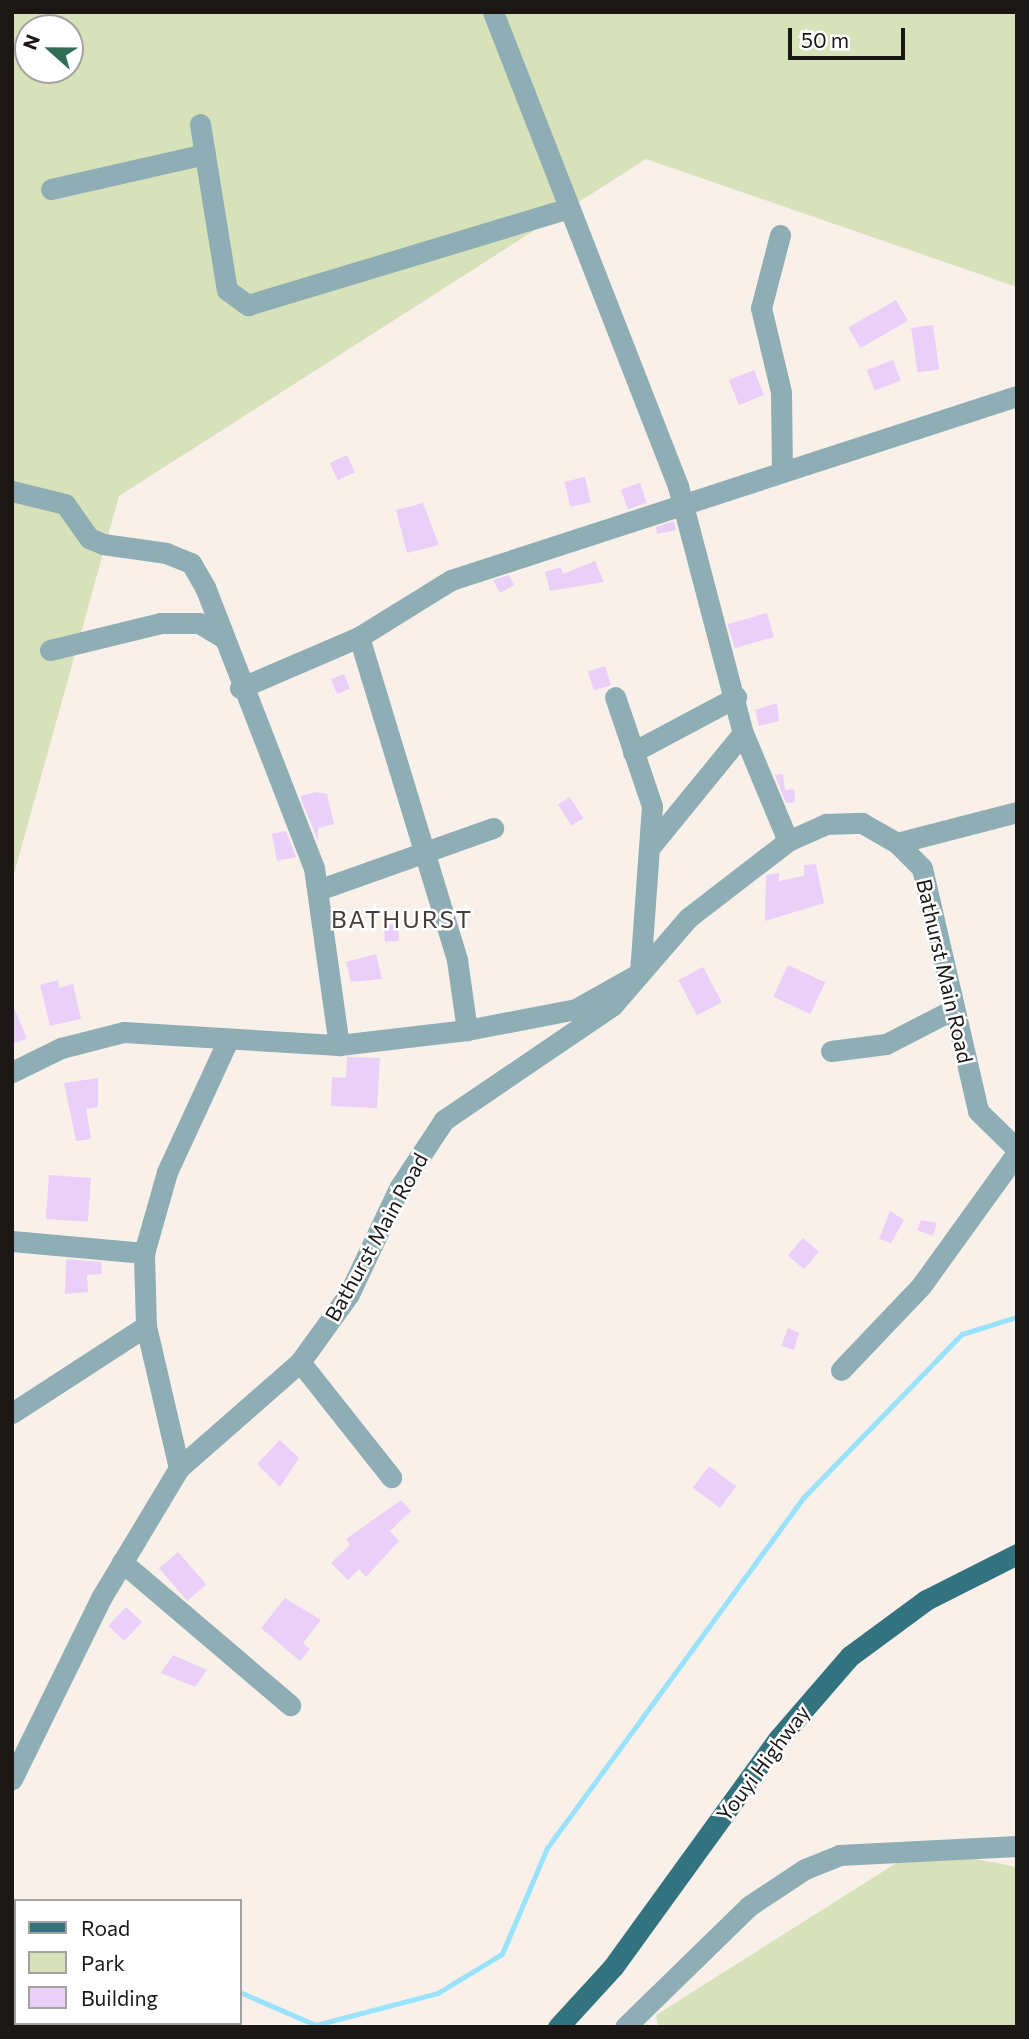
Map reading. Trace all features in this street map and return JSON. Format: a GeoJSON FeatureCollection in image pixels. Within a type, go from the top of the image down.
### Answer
{"type":"FeatureCollection","features":[{"type":"Feature","properties":{"kind":"main road","name":"Youyi Highway"},"geometry":{"type":"LineString","coordinates":[[558,2027],[613,1967],[778,1739],[850,1656],[926,1600],[1017,1554]]}},
{"type":"Feature","properties":{"kind":"street"},"geometry":{"type":"LineString","coordinates":[[493,12],[566,209],[684,505],[736,697],[743,733],[788,842]]}},
{"type":"Feature","properties":{"kind":"street"},"geometry":{"type":"LineString","coordinates":[[200,124],[227,290],[248,305],[566,209]]}},
{"type":"Feature","properties":{"kind":"street"},"geometry":{"type":"LineString","coordinates":[[51,189],[205,154]]}},
{"type":"Feature","properties":{"kind":"street"},"geometry":{"type":"LineString","coordinates":[[780,235],[761,308],[781,392],[782,469]]}},
{"type":"Feature","properties":{"kind":"street"},"geometry":{"type":"LineString","coordinates":[[240,688],[359,637],[451,580],[684,505],[782,469],[1017,396]]}},
{"type":"Feature","properties":{"kind":"street"},"geometry":{"type":"LineString","coordinates":[[12,491],[65,504],[89,538],[103,544],[166,553],[191,564],[222,637],[318,890],[339,1045]]}},
{"type":"Feature","properties":{"kind":"street"},"geometry":{"type":"LineString","coordinates":[[50,650],[161,623],[199,623],[222,637]]}},
{"type":"Feature","properties":{"kind":"street"},"geometry":{"type":"LineString","coordinates":[[359,637],[457,960],[467,1030]]}},
{"type":"Feature","properties":{"kind":"street"},"geometry":{"type":"LineString","coordinates":[[12,1072],[61,1048],[124,1032],[339,1045],[467,1030],[576,1009],[640,973],[637,950],[650,847],[652,806],[615,697]]}},
{"type":"Feature","properties":{"kind":"street"},"geometry":{"type":"LineString","coordinates":[[633,752],[736,697]]}},
{"type":"Feature","properties":{"kind":"street"},"geometry":{"type":"LineString","coordinates":[[650,847],[743,733]]}},
{"type":"Feature","properties":{"kind":"street"},"geometry":{"type":"LineString","coordinates":[[897,844],[1017,812]]}},
{"type":"Feature","properties":{"kind":"street","name":"Bathurst Main Road"},"geometry":{"type":"LineString","coordinates":[[12,1779],[122,1562],[179,1468],[300,1362],[349,1294],[399,1188],[444,1120],[613,1005],[688,918],[788,842],[826,824],[862,823],[897,844],[922,868],[978,1111],[1017,1151]]}},
{"type":"Feature","properties":{"kind":"street"},"geometry":{"type":"LineString","coordinates":[[318,890],[493,828]]}},
{"type":"Feature","properties":{"kind":"street"},"geometry":{"type":"LineString","coordinates":[[831,1051],[886,1044],[954,1009]]}},
{"type":"Feature","properties":{"kind":"street"},"geometry":{"type":"LineString","coordinates":[[179,1468],[146,1326],[144,1252],[167,1172],[228,1040]]}},
{"type":"Feature","properties":{"kind":"street"},"geometry":{"type":"LineString","coordinates":[[841,1370],[921,1286],[1017,1151]]}},
{"type":"Feature","properties":{"kind":"street"},"geometry":{"type":"LineString","coordinates":[[12,1241],[144,1252]]}},
{"type":"Feature","properties":{"kind":"street"},"geometry":{"type":"LineString","coordinates":[[12,1413],[146,1326]]}},
{"type":"Feature","properties":{"kind":"street"},"geometry":{"type":"LineString","coordinates":[[300,1362],[391,1478]]}},
{"type":"Feature","properties":{"kind":"street"},"geometry":{"type":"LineString","coordinates":[[122,1562],[290,1705]]}},
{"type":"Feature","properties":{"kind":"street"},"geometry":{"type":"LineString","coordinates":[[625,2027],[749,1906],[805,1869],[839,1855],[1017,1846]]}},
{"type":"Feature","properties":{"kind":"green space"},"geometry":{"type":"Polygon","coordinates":[[[12,12],[1017,12],[1017,287],[646,159],[119,496],[12,881],[12,12]]]}},
{"type":"Feature","properties":{"kind":"green space"},"geometry":{"type":"Polygon","coordinates":[[[920,1848],[1017,1867],[1017,2027],[658,2027],[656,2015],[920,1848]]]}},
{"type":"Feature","properties":{"kind":"building"},"geometry":{"type":"Polygon","coordinates":[[[896,300],[908,321],[860,348],[848,328],[896,300]]]}},
{"type":"Feature","properties":{"kind":"building"},"geometry":{"type":"Polygon","coordinates":[[[933,325],[939,370],[917,373],[911,328],[933,325]]]}},
{"type":"Feature","properties":{"kind":"building"},"geometry":{"type":"Polygon","coordinates":[[[893,360],[901,381],[875,391],[867,370],[893,360]]]}},
{"type":"Feature","properties":{"kind":"building"},"geometry":{"type":"Polygon","coordinates":[[[754,370],[764,395],[739,405],[729,380],[754,370]]]}},
{"type":"Feature","properties":{"kind":"building"},"geometry":{"type":"Polygon","coordinates":[[[347,455],[355,472],[338,480],[330,463],[347,455]]]}},
{"type":"Feature","properties":{"kind":"building"},"geometry":{"type":"Polygon","coordinates":[[[585,477],[591,502],[570,507],[565,482],[585,477]]]}},
{"type":"Feature","properties":{"kind":"building"},"geometry":{"type":"Polygon","coordinates":[[[640,483],[647,503],[628,509],[621,490],[640,483]]]}},
{"type":"Feature","properties":{"kind":"building"},"geometry":{"type":"Polygon","coordinates":[[[423,503],[439,545],[407,553],[396,510],[423,503]]]}},
{"type":"Feature","properties":{"kind":"building"},"geometry":{"type":"Polygon","coordinates":[[[674,521],[676,530],[657,534],[656,527],[674,521]]]}},
{"type":"Feature","properties":{"kind":"building"},"geometry":{"type":"Polygon","coordinates":[[[595,561],[604,582],[550,591],[545,572],[561,567],[563,574],[595,561]]]}},
{"type":"Feature","properties":{"kind":"building"},"geometry":{"type":"Polygon","coordinates":[[[509,575],[514,585],[500,593],[493,580],[509,575]]]}},
{"type":"Feature","properties":{"kind":"building"},"geometry":{"type":"Polygon","coordinates":[[[767,613],[774,637],[734,648],[728,624],[767,613]]]}},
{"type":"Feature","properties":{"kind":"building"},"geometry":{"type":"Polygon","coordinates":[[[605,666],[611,685],[594,691],[588,672],[605,666]]]}},
{"type":"Feature","properties":{"kind":"building"},"geometry":{"type":"Polygon","coordinates":[[[344,674],[350,689],[337,694],[331,679],[344,674]]]}},
{"type":"Feature","properties":{"kind":"building"},"geometry":{"type":"Polygon","coordinates":[[[777,703],[779,721],[759,726],[755,710],[777,703]]]}},
{"type":"Feature","properties":{"kind":"building"},"geometry":{"type":"Polygon","coordinates":[[[783,774],[785,790],[794,789],[795,802],[786,803],[775,775],[783,774]]]}},
{"type":"Feature","properties":{"kind":"building"},"geometry":{"type":"Polygon","coordinates":[[[315,792],[327,794],[334,824],[318,828],[318,841],[300,796],[315,792]]]}},
{"type":"Feature","properties":{"kind":"building"},"geometry":{"type":"Polygon","coordinates":[[[570,797],[583,818],[571,826],[558,804],[570,797]]]}},
{"type":"Feature","properties":{"kind":"building"},"geometry":{"type":"Polygon","coordinates":[[[286,831],[296,857],[277,861],[272,834],[286,831]]]}},
{"type":"Feature","properties":{"kind":"building"},"geometry":{"type":"Polygon","coordinates":[[[816,864],[824,903],[765,921],[766,875],[779,873],[779,881],[804,876],[804,865],[816,864]]]}},
{"type":"Feature","properties":{"kind":"building"},"geometry":{"type":"Polygon","coordinates":[[[398,924],[399,941],[385,942],[384,925],[398,924]]]}},
{"type":"Feature","properties":{"kind":"building"},"geometry":{"type":"Polygon","coordinates":[[[376,954],[382,979],[351,982],[346,962],[376,954]]]}},
{"type":"Feature","properties":{"kind":"building"},"geometry":{"type":"Polygon","coordinates":[[[788,965],[825,982],[810,1014],[773,997],[788,965]]]}},
{"type":"Feature","properties":{"kind":"building"},"geometry":{"type":"Polygon","coordinates":[[[703,967],[722,1002],[697,1015],[678,980],[703,967]]]}},
{"type":"Feature","properties":{"kind":"building"},"geometry":{"type":"Polygon","coordinates":[[[58,980],[59,988],[73,984],[81,1019],[50,1026],[40,985],[58,980]]]}},
{"type":"Feature","properties":{"kind":"building"},"geometry":{"type":"Polygon","coordinates":[[[12,1003],[27,1039],[12,1044],[12,1003]]]}},
{"type":"Feature","properties":{"kind":"building"},"geometry":{"type":"Polygon","coordinates":[[[347,1057],[380,1058],[377,1108],[331,1106],[332,1077],[346,1078],[347,1057]]]}},
{"type":"Feature","properties":{"kind":"building"},"geometry":{"type":"Polygon","coordinates":[[[98,1078],[98,1107],[86,1109],[91,1139],[76,1141],[64,1083],[98,1078]]]}},
{"type":"Feature","properties":{"kind":"building"},"geometry":{"type":"Polygon","coordinates":[[[49,1175],[91,1178],[88,1222],[46,1219],[49,1175]]]}},
{"type":"Feature","properties":{"kind":"building"},"geometry":{"type":"Polygon","coordinates":[[[890,1211],[904,1220],[891,1243],[879,1239],[890,1211]]]}},
{"type":"Feature","properties":{"kind":"building"},"geometry":{"type":"Polygon","coordinates":[[[921,1220],[937,1223],[933,1236],[917,1230],[921,1220]]]}},
{"type":"Feature","properties":{"kind":"building"},"geometry":{"type":"Polygon","coordinates":[[[803,1238],[819,1252],[804,1269],[788,1255],[803,1238]]]}},
{"type":"Feature","properties":{"kind":"building"},"geometry":{"type":"Polygon","coordinates":[[[66,1259],[101,1262],[102,1274],[87,1275],[88,1292],[65,1294],[66,1259]]]}},
{"type":"Feature","properties":{"kind":"building"},"geometry":{"type":"Polygon","coordinates":[[[788,1328],[799,1333],[794,1350],[781,1346],[788,1328]]]}},
{"type":"Feature","properties":{"kind":"building"},"geometry":{"type":"Polygon","coordinates":[[[280,1440],[299,1458],[280,1487],[257,1464],[280,1440]]]}},
{"type":"Feature","properties":{"kind":"building"},"geometry":{"type":"Polygon","coordinates":[[[709,1466],[736,1486],[720,1508],[693,1488],[709,1466]]]}},
{"type":"Feature","properties":{"kind":"building"},"geometry":{"type":"Polygon","coordinates":[[[401,1500],[411,1511],[390,1531],[399,1541],[366,1577],[359,1569],[348,1580],[331,1563],[350,1545],[346,1539],[401,1500]]]}},
{"type":"Feature","properties":{"kind":"building"},"geometry":{"type":"Polygon","coordinates":[[[178,1552],[206,1584],[187,1601],[159,1568],[178,1552]]]}},
{"type":"Feature","properties":{"kind":"building"},"geometry":{"type":"Polygon","coordinates":[[[285,1598],[321,1620],[303,1643],[310,1649],[300,1661],[261,1628],[285,1598]]]}},
{"type":"Feature","properties":{"kind":"building"},"geometry":{"type":"Polygon","coordinates":[[[126,1607],[142,1622],[124,1641],[108,1626],[126,1607]]]}},
{"type":"Feature","properties":{"kind":"building"},"geometry":{"type":"Polygon","coordinates":[[[173,1655],[207,1670],[195,1687],[161,1673],[173,1655]]]}},
{"type":"Feature","properties":{"kind":"waterway"},"geometry":{"type":"LineString","coordinates":[[242,1993],[316,2025],[438,1993],[502,1954],[547,1848],[803,1498],[962,1334],[1017,1317]]}},
{"type":"Feature","properties":{"kind":"district","name":"BATHURST"},"geometry":{"type":"Point","coordinates":[402,919]}}]}
